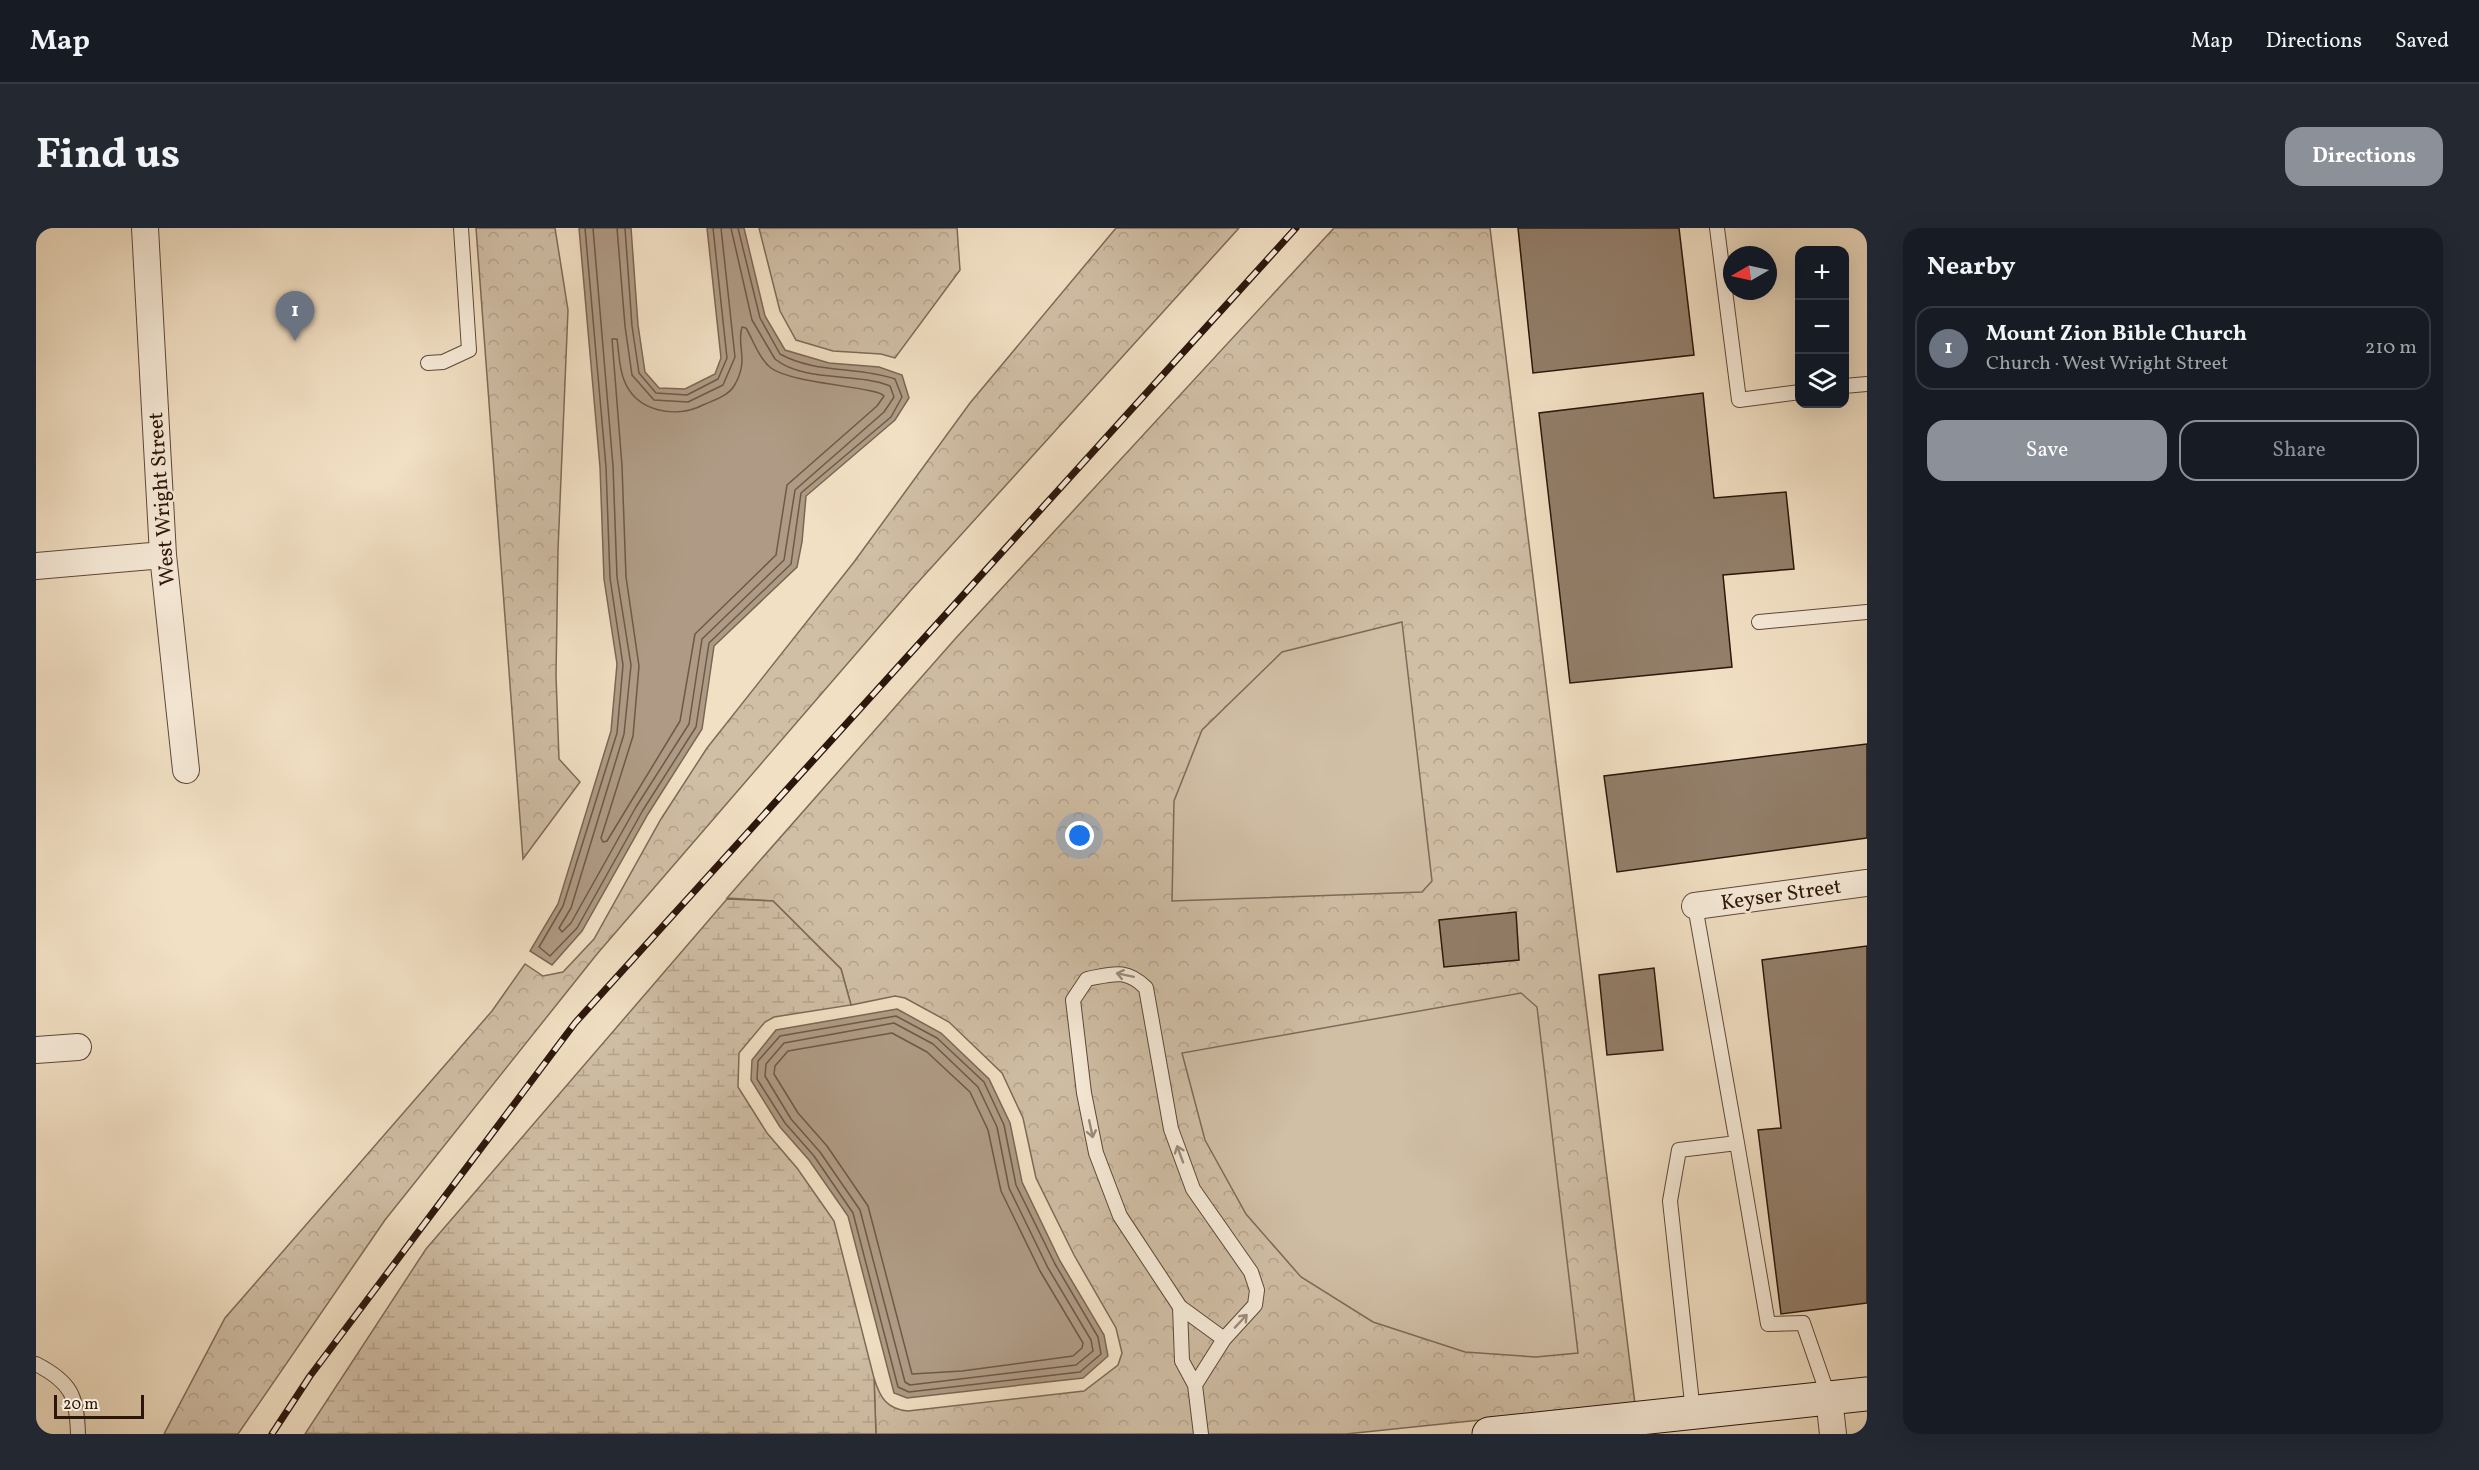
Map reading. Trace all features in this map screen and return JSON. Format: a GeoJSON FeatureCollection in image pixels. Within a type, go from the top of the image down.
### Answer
{"type":"FeatureCollection","features":[{"type":"Feature","properties":{"kind":"main road"},"geometry":{"type":"LineString","coordinates":[[1489,1434],[1867,1394]]}},
{"type":"Feature","properties":{"kind":"street","name":"West Wright Street"},"geometry":{"type":"LineString","coordinates":[[145,228],[163,555],[186,770]]}},
{"type":"Feature","properties":{"kind":"street"},"geometry":{"type":"LineString","coordinates":[[36,566],[163,555]]}},
{"type":"Feature","properties":{"kind":"street","name":"Keyser Street"},"geometry":{"type":"LineString","coordinates":[[1695,906],[1867,883]]}},
{"type":"Feature","properties":{"kind":"street"},"geometry":{"type":"LineString","coordinates":[[36,1050],[78,1047]]}},
{"type":"Feature","properties":{"kind":"street"},"geometry":{"type":"LineString","coordinates":[[1829,1398],[1833,1434]]}},
{"type":"Feature","properties":{"kind":"lane"},"geometry":{"type":"LineString","coordinates":[[428,363],[443,362],[469,350],[461,228]]}},
{"type":"Feature","properties":{"kind":"lane"},"geometry":{"type":"LineString","coordinates":[[1717,228],[1739,400],[1795,393]]}},
{"type":"Feature","properties":{"kind":"lane"},"geometry":{"type":"LineString","coordinates":[[1849,386],[1867,384]]}},
{"type":"Feature","properties":{"kind":"lane"},"geometry":{"type":"LineString","coordinates":[[1759,622],[1867,612]]}},
{"type":"Feature","properties":{"kind":"lane"},"geometry":{"type":"LineString","coordinates":[[1695,906],[1768,1324],[1803,1323],[1829,1398]]}},
{"type":"Feature","properties":{"kind":"lane"},"geometry":{"type":"LineString","coordinates":[[1195,1385],[1224,1339],[1256,1305],[1257,1290],[1251,1272],[1193,1189],[1171,1129],[1146,988],[1135,977],[1116,973],[1087,979],[1073,1000],[1084,1093],[1096,1153],[1120,1216],[1180,1307],[1224,1339]]}},
{"type":"Feature","properties":{"kind":"lane"},"geometry":{"type":"LineString","coordinates":[[1693,1412],[1670,1201],[1679,1150],[1737,1143]]}},
{"type":"Feature","properties":{"kind":"lane"},"geometry":{"type":"LineString","coordinates":[[1180,1307],[1182,1361],[1195,1385],[1201,1434]]}},
{"type":"Feature","properties":{"kind":"lane"},"geometry":{"type":"LineString","coordinates":[[36,1364],[51,1372],[67,1386],[77,1404],[78,1434]]}},
{"type":"Feature","properties":{"kind":"green space"},"geometry":{"type":"Polygon","coordinates":[[[476,228],[555,228],[568,310],[558,550],[556,676],[559,759],[580,782],[523,859],[476,228]]]}},
{"type":"Feature","properties":{"kind":"green space"},"geometry":{"type":"Polygon","coordinates":[[[759,228],[957,228],[960,270],[895,358],[881,354],[833,351],[796,340],[780,311],[759,228]]]}},
{"type":"Feature","properties":{"kind":"green space"},"geometry":{"type":"Polygon","coordinates":[[[1116,228],[1239,228],[911,590],[597,954],[385,1220],[238,1434],[164,1434],[225,1318],[492,1011],[525,964],[543,976],[563,972],[594,939],[661,819],[707,748],[854,562],[970,403],[1116,228]]]}},
{"type":"Feature","properties":{"kind":"green space"},"geometry":{"type":"Polygon","coordinates":[[[1334,228],[1490,228],[1635,1404],[1346,1434],[876,1434],[874,1378],[885,1401],[895,1408],[908,1411],[1084,1391],[1118,1365],[1122,1353],[1116,1328],[1074,1255],[1036,1178],[1023,1118],[1002,1073],[949,1022],[905,998],[895,996],[851,1005],[841,969],[773,901],[727,898],[955,639],[1334,228]]]}},
{"type":"Feature","properties":{"kind":"green space"},"geometry":{"type":"Polygon","coordinates":[[[1402,622],[1432,881],[1422,892],[1172,901],[1174,801],[1202,730],[1282,652],[1402,622]]]}},
{"type":"Feature","properties":{"kind":"green space"},"geometry":{"type":"Polygon","coordinates":[[[727,899],[773,901],[841,969],[851,1005],[774,1017],[765,1022],[739,1053],[738,1087],[767,1133],[797,1168],[834,1221],[874,1378],[876,1434],[305,1434],[426,1249],[727,899]]]}},
{"type":"Feature","properties":{"kind":"green space"},"geometry":{"type":"Polygon","coordinates":[[[1521,993],[1537,1007],[1578,1353],[1536,1357],[1465,1352],[1373,1322],[1301,1277],[1246,1214],[1205,1140],[1182,1053],[1521,993]]]}},
{"type":"Feature","properties":{"kind":"water"},"geometry":{"type":"Polygon","coordinates":[[[579,228],[631,228],[638,325],[645,372],[659,388],[685,389],[715,374],[721,358],[707,228],[744,228],[765,316],[785,350],[829,363],[879,367],[902,375],[909,398],[895,420],[806,496],[802,542],[797,567],[714,646],[702,729],[648,814],[582,931],[552,965],[530,951],[558,904],[611,731],[617,664],[604,579],[600,467],[579,228]]]}},
{"type":"Feature","properties":{"kind":"water"},"geometry":{"type":"Polygon","coordinates":[[[897,1009],[941,1033],[989,1079],[1010,1123],[1022,1182],[1060,1261],[1104,1335],[1108,1356],[1083,1378],[907,1398],[894,1393],[848,1216],[809,1160],[780,1127],[751,1080],[752,1060],[776,1030],[897,1009]]]}},
{"type":"Feature","properties":{"kind":"building"},"geometry":{"type":"Polygon","coordinates":[[[1518,228],[1679,228],[1694,355],[1533,373],[1518,228]]]}},
{"type":"Feature","properties":{"kind":"building"},"geometry":{"type":"Polygon","coordinates":[[[1703,393],[1714,498],[1786,492],[1794,569],[1723,575],[1732,667],[1570,683],[1539,413],[1703,393]]]}},
{"type":"Feature","properties":{"kind":"building"},"geometry":{"type":"Polygon","coordinates":[[[1867,744],[1867,838],[1617,872],[1604,776],[1867,744]]]}},
{"type":"Feature","properties":{"kind":"building"},"geometry":{"type":"Polygon","coordinates":[[[1516,912],[1519,960],[1444,967],[1439,920],[1516,912]]]}},
{"type":"Feature","properties":{"kind":"building"},"geometry":{"type":"Polygon","coordinates":[[[1867,946],[1867,1303],[1781,1314],[1758,1130],[1781,1128],[1762,960],[1867,946]]]}},
{"type":"Feature","properties":{"kind":"building"},"geometry":{"type":"Polygon","coordinates":[[[1654,968],[1663,1050],[1607,1055],[1599,975],[1654,968]]]}},
{"type":"Feature","properties":{"kind":"railway"},"geometry":{"type":"LineString","coordinates":[[272,1434],[310,1376],[575,1023],[1296,228]]}},
{"type":"Feature","properties":{"kind":"place","name":"Mount Zion Bible Church"},"geometry":{"type":"Point","coordinates":[295,341]}}]}
